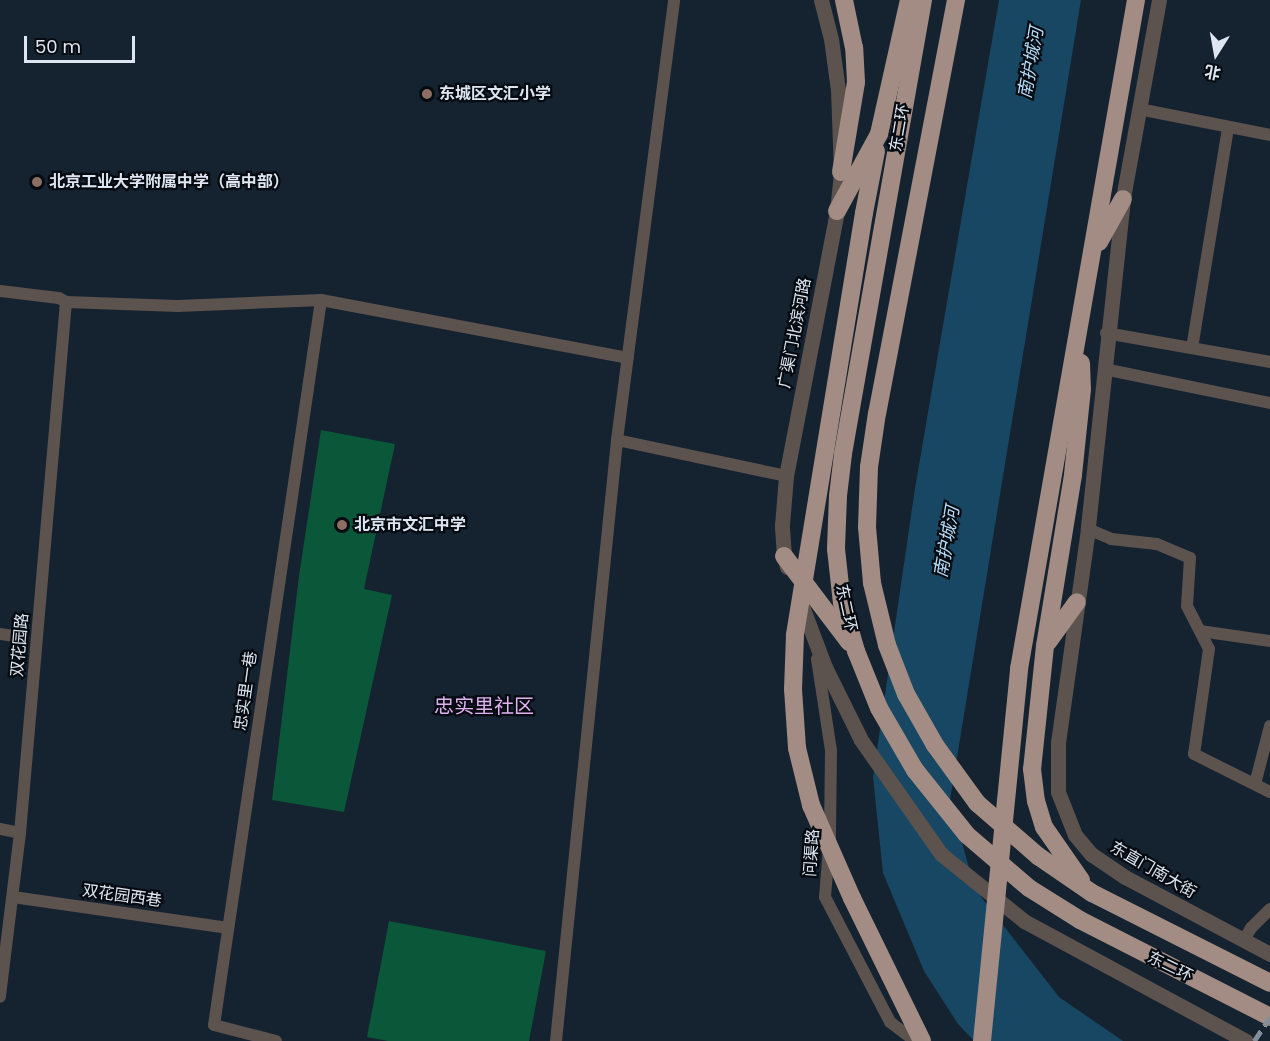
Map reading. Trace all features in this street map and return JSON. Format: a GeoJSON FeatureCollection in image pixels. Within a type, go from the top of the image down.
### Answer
{"type":"FeatureCollection","features":[{"type":"Feature","properties":{"kind":"highway"},"geometry":{"type":"LineString","coordinates":[[841,172],[856,82],[854,48],[844,0]]}},
{"type":"Feature","properties":{"kind":"highway"},"geometry":{"type":"LineString","coordinates":[[909,0],[864,213],[795,634],[794,688],[797,748],[811,805],[852,898],[922,1041]]}},
{"type":"Feature","properties":{"kind":"highway","name":"东二环"},"geometry":{"type":"LineString","coordinates":[[923,0],[843,454],[838,496],[836,549],[842,603],[856,651],[879,708],[915,770],[967,835],[1029,888],[1080,920],[1270,1017]]}},
{"type":"Feature","properties":{"kind":"highway","name":"东二环"},"geometry":{"type":"LineString","coordinates":[[956,0],[872,446],[867,527],[872,583],[887,645],[906,694],[935,745],[977,803],[1038,856],[1092,893],[1270,983]]}},
{"type":"Feature","properties":{"kind":"highway"},"geometry":{"type":"LineString","coordinates":[[982,1041],[1020,669],[1135,1]]}},
{"type":"Feature","properties":{"kind":"highway"},"geometry":{"type":"LineString","coordinates":[[837,211],[879,134]]}},
{"type":"Feature","properties":{"kind":"highway"},"geometry":{"type":"LineString","coordinates":[[1093,254],[1123,199]]}},
{"type":"Feature","properties":{"kind":"highway"},"geometry":{"type":"LineString","coordinates":[[1079,335],[1082,389],[1073,475],[1045,646],[1032,769],[1036,801],[1044,826],[1092,893]]}},
{"type":"Feature","properties":{"kind":"highway"},"geometry":{"type":"LineString","coordinates":[[783,556],[856,651]]}},
{"type":"Feature","properties":{"kind":"highway"},"geometry":{"type":"LineString","coordinates":[[1045,646],[1077,602]]}},
{"type":"Feature","properties":{"kind":"street"},"geometry":{"type":"LineString","coordinates":[[556,1041],[617,440],[674,0]]}},
{"type":"Feature","properties":{"kind":"street","name":"广渠门北滨河路"},"geometry":{"type":"LineString","coordinates":[[821,0],[831,39],[838,90],[841,172],[837,211],[786,476],[782,525],[783,556],[825,667],[861,740],[940,854],[1024,921],[1246,1041]]}},
{"type":"Feature","properties":{"kind":"street"},"geometry":{"type":"LineString","coordinates":[[1077,602],[1088,529],[1106,333],[1123,199],[1159,0]]}},
{"type":"Feature","properties":{"kind":"street"},"geometry":{"type":"LineString","coordinates":[[1139,109],[1228,129],[1270,135]]}},
{"type":"Feature","properties":{"kind":"street"},"geometry":{"type":"LineString","coordinates":[[1192,348],[1228,129]]}},
{"type":"Feature","properties":{"kind":"street"},"geometry":{"type":"LineString","coordinates":[[0,291],[62,300],[178,306],[321,300],[628,358]]}},
{"type":"Feature","properties":{"kind":"street","name":"双花园路"},"geometry":{"type":"LineString","coordinates":[[0,997],[20,833],[62,300]]}},
{"type":"Feature","properties":{"kind":"street","name":"忠实里一巷"},"geometry":{"type":"LineString","coordinates":[[276,1041],[214,1024],[321,300]]}},
{"type":"Feature","properties":{"kind":"street"},"geometry":{"type":"LineString","coordinates":[[1106,333],[1270,362]]}},
{"type":"Feature","properties":{"kind":"street"},"geometry":{"type":"LineString","coordinates":[[1104,369],[1270,403]]}},
{"type":"Feature","properties":{"kind":"street"},"geometry":{"type":"LineString","coordinates":[[617,440],[786,476]]}},
{"type":"Feature","properties":{"kind":"street"},"geometry":{"type":"LineString","coordinates":[[1088,529],[1111,539],[1157,544],[1190,558],[1186,606],[1209,649],[1194,754],[1270,792]]}},
{"type":"Feature","properties":{"kind":"street","name":"东直门南大街"},"geometry":{"type":"LineString","coordinates":[[1077,602],[1058,743],[1057,770],[1058,792],[1075,835],[1091,854],[1125,878],[1270,954]]}},
{"type":"Feature","properties":{"kind":"street"},"geometry":{"type":"LineString","coordinates":[[1200,631],[1270,640]]}},
{"type":"Feature","properties":{"kind":"street"},"geometry":{"type":"LineString","coordinates":[[0,633],[15,636]]}},
{"type":"Feature","properties":{"kind":"street","name":"问渠路"},"geometry":{"type":"LineString","coordinates":[[815,640],[831,751],[830,836],[825,897],[890,1022],[915,1041]]}},
{"type":"Feature","properties":{"kind":"street"},"geometry":{"type":"LineString","coordinates":[[1255,784],[1270,726]]}},
{"type":"Feature","properties":{"kind":"street"},"geometry":{"type":"LineString","coordinates":[[0,829],[20,833]]}},
{"type":"Feature","properties":{"kind":"street","name":"双花园西巷"},"geometry":{"type":"LineString","coordinates":[[13,897],[227,928]]}},
{"type":"Feature","properties":{"kind":"street"},"geometry":{"type":"LineString","coordinates":[[1244,940],[1251,928],[1270,909]]}},
{"type":"Feature","properties":{"kind":"street"},"geometry":{"type":"LineString","coordinates":[[890,1022],[901,1041]]}},
{"type":"Feature","properties":{"kind":"green space"},"geometry":{"type":"Polygon","coordinates":[[[321,430],[395,444],[364,589],[392,595],[344,812],[272,800],[299,576],[321,430]]]}},
{"type":"Feature","properties":{"kind":"green space"},"geometry":{"type":"Polygon","coordinates":[[[389,921],[546,951],[529,1041],[388,1041],[367,1037],[389,921]]]}},
{"type":"Feature","properties":{"kind":"water","name":"南护城河"},"geometry":{"type":"Polygon","coordinates":[[[999,0],[1081,0],[950,800],[975,889],[1059,997],[1123,1041],[974,1041],[958,1024],[924,971],[883,873],[873,777],[915,488],[999,0]]]}},
{"type":"Feature","properties":{"kind":"railway"},"geometry":{"type":"LineString","coordinates":[[1254,1041],[1270,1017]]}},
{"type":"Feature","properties":{"kind":"place","name":"东城区文汇小学"},"geometry":{"type":"Point","coordinates":[427,94]}},
{"type":"Feature","properties":{"kind":"place","name":"北京工业大学附属中学（高中部）"},"geometry":{"type":"Point","coordinates":[37,182]}},
{"type":"Feature","properties":{"kind":"place","name":"北京市文汇中学"},"geometry":{"type":"Point","coordinates":[342,525]}},
{"type":"Feature","properties":{"kind":"district","name":"忠实里社区"},"geometry":{"type":"Point","coordinates":[484,706]}}]}
